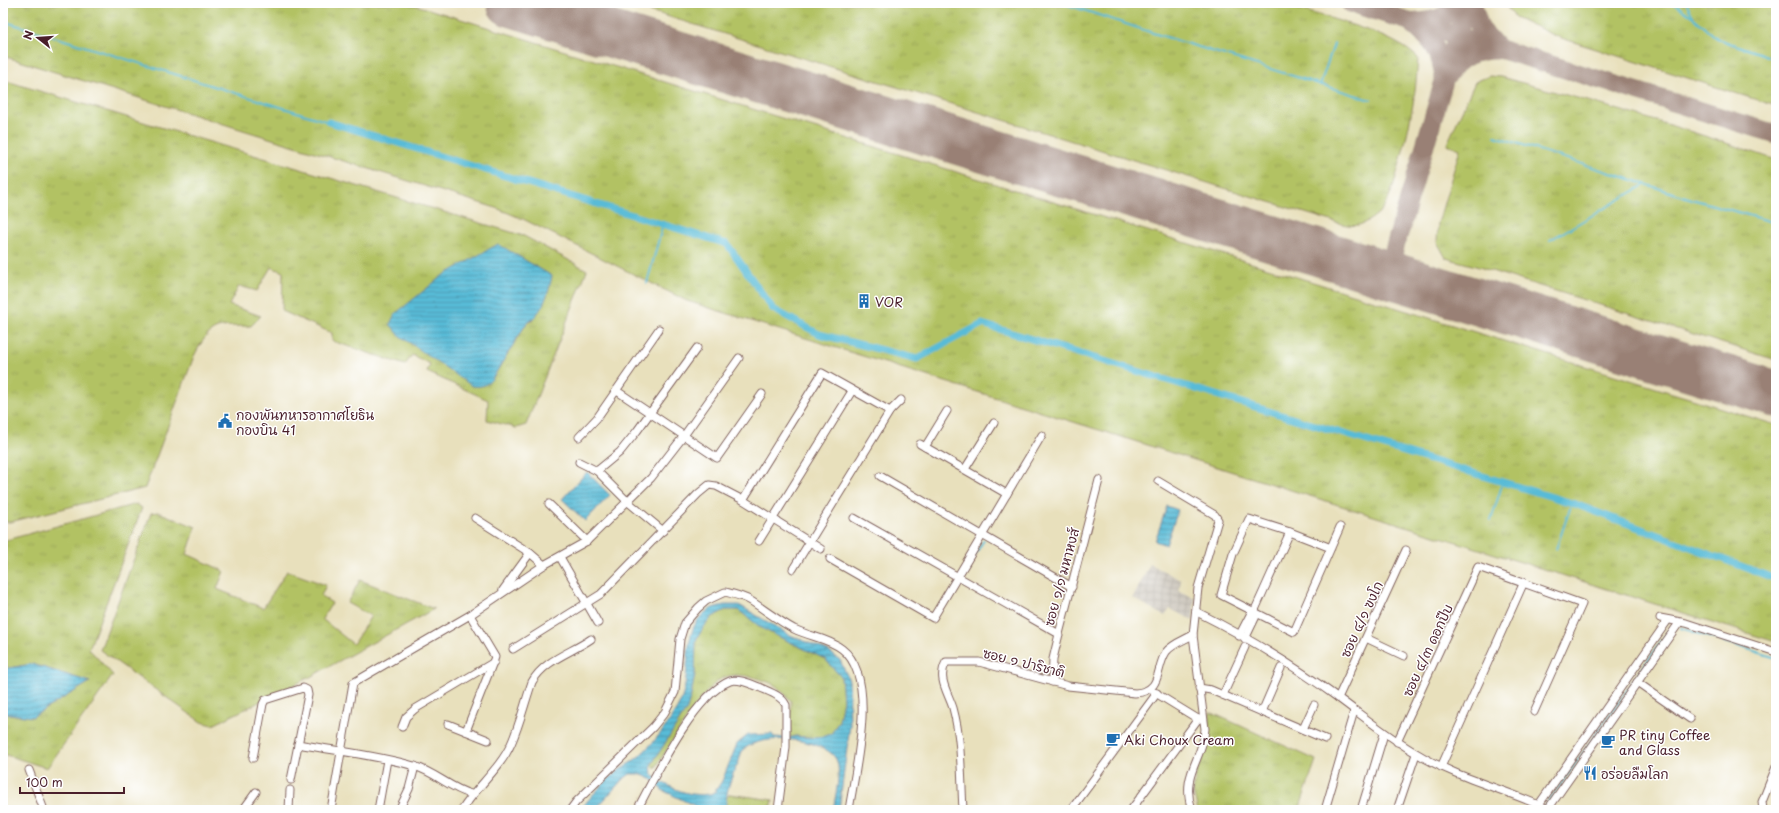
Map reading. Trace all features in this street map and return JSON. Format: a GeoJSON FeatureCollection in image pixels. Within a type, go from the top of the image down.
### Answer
{"type":"FeatureCollection","features":[{"type":"Feature","properties":{"kind":"street"},"geometry":{"type":"LineString","coordinates":[[579,438],[597,418],[617,391],[659,329]]}},
{"type":"Feature","properties":{"kind":"street"},"geometry":{"type":"LineString","coordinates":[[597,471],[620,452],[697,348]]}},
{"type":"Feature","properties":{"kind":"street"},"geometry":{"type":"LineString","coordinates":[[331,810],[342,752],[352,683],[470,615],[544,565],[587,541],[651,478],[683,437],[738,358]]}},
{"type":"Feature","properties":{"kind":"street"},"geometry":{"type":"LineString","coordinates":[[743,500],[822,374],[890,411]]}},
{"type":"Feature","properties":{"kind":"street"},"geometry":{"type":"LineString","coordinates":[[617,391],[683,437],[717,458],[762,394]]}},
{"type":"Feature","properties":{"kind":"street"},"geometry":{"type":"LineString","coordinates":[[759,541],[852,391]]}},
{"type":"Feature","properties":{"kind":"street"},"geometry":{"type":"LineString","coordinates":[[793,569],[890,411],[902,400]]}},
{"type":"Feature","properties":{"kind":"street"},"geometry":{"type":"LineString","coordinates":[[947,411],[922,445],[1007,494]]}},
{"type":"Feature","properties":{"kind":"street"},"geometry":{"type":"LineString","coordinates":[[965,470],[994,423]]}},
{"type":"Feature","properties":{"kind":"street"},"geometry":{"type":"LineString","coordinates":[[830,559],[933,618],[1042,435]]}},
{"type":"Feature","properties":{"kind":"street"},"geometry":{"type":"LineString","coordinates":[[579,462],[597,471],[627,501],[664,531]]}},
{"type":"Feature","properties":{"kind":"street"},"geometry":{"type":"LineString","coordinates":[[880,476],[1072,587]]}},
{"type":"Feature","properties":{"kind":"street","name":"ซอย ๑/๑ มหาหงส์"},"geometry":{"type":"LineString","coordinates":[[1052,682],[1053,659],[1099,480]]}},
{"type":"Feature","properties":{"kind":"street"},"geometry":{"type":"LineString","coordinates":[[1158,481],[1215,515],[1218,520],[1198,588],[1193,635],[1204,742],[1191,771],[1188,792],[1191,810]]}},
{"type":"Feature","properties":{"kind":"street"},"geometry":{"type":"LineString","coordinates":[[513,648],[587,604],[601,594],[664,531],[698,494],[709,485],[716,486],[743,500],[821,549]]}},
{"type":"Feature","properties":{"kind":"street"},"geometry":{"type":"LineString","coordinates":[[549,504],[587,541]]}},
{"type":"Feature","properties":{"kind":"street"},"geometry":{"type":"LineString","coordinates":[[475,518],[530,553],[544,565]]}},
{"type":"Feature","properties":{"kind":"street"},"geometry":{"type":"LineString","coordinates":[[854,518],[1059,634]]}},
{"type":"Feature","properties":{"kind":"street"},"geometry":{"type":"LineString","coordinates":[[1331,548],[1290,532],[1249,519],[1233,554],[1222,595],[1294,632],[1331,548],[1340,527]]}},
{"type":"Feature","properties":{"kind":"street"},"geometry":{"type":"LineString","coordinates":[[1242,637],[1290,532]]}},
{"type":"Feature","properties":{"kind":"street","name":"ซอย ๔/๑ ฃงโก"},"geometry":{"type":"LineString","coordinates":[[1338,698],[1406,550]]}},
{"type":"Feature","properties":{"kind":"street"},"geometry":{"type":"LineString","coordinates":[[500,595],[530,553]]}},
{"type":"Feature","properties":{"kind":"street"},"geometry":{"type":"LineString","coordinates":[[560,557],[598,623]]}},
{"type":"Feature","properties":{"kind":"street","name":"ซอย ๔/๓ ดอกปีบ"},"geometry":{"type":"LineString","coordinates":[[1398,742],[1478,567],[1524,582]]}},
{"type":"Feature","properties":{"kind":"street"},"geometry":{"type":"LineString","coordinates":[[1441,768],[1524,582],[1582,604],[1534,712]]}},
{"type":"Feature","properties":{"kind":"street"},"geometry":{"type":"LineString","coordinates":[[570,810],[576,802],[653,727],[665,712],[675,692],[680,639],[685,623],[691,614],[702,604],[725,592],[749,600],[795,629],[825,640],[842,649],[851,659],[859,674],[862,688],[862,707],[860,739],[849,810]]}},
{"type":"Feature","properties":{"kind":"street"},"geometry":{"type":"LineString","coordinates":[[1196,612],[1290,665],[1338,698],[1384,734],[1416,754],[1441,768],[1537,807],[1549,810],[1679,623]]}},
{"type":"Feature","properties":{"kind":"street"},"geometry":{"type":"LineString","coordinates":[[466,731],[495,657],[470,615]]}},
{"type":"Feature","properties":{"kind":"street"},"geometry":{"type":"LineString","coordinates":[[1660,618],[1679,623],[1686,623],[1776,652]]}},
{"type":"Feature","properties":{"kind":"street"},"geometry":{"type":"LineString","coordinates":[[1537,807],[1668,620]]}},
{"type":"Feature","properties":{"kind":"street"},"geometry":{"type":"LineString","coordinates":[[1193,635],[1175,644],[1166,652],[1157,677],[1150,690],[1201,719]]}},
{"type":"Feature","properties":{"kind":"street"},"geometry":{"type":"LineString","coordinates":[[1366,638],[1404,656]]}},
{"type":"Feature","properties":{"kind":"street"},"geometry":{"type":"LineString","coordinates":[[462,810],[471,794],[493,770],[511,744],[532,682],[537,673],[548,664],[578,648],[591,639]]}},
{"type":"Feature","properties":{"kind":"street"},"geometry":{"type":"LineString","coordinates":[[1223,695],[1244,647]]}},
{"type":"Feature","properties":{"kind":"street"},"geometry":{"type":"LineString","coordinates":[[402,727],[406,717],[415,709],[494,662]]}},
{"type":"Feature","properties":{"kind":"street","name":"ซอย ๑ ปาริชาติ"},"geometry":{"type":"LineString","coordinates":[[963,810],[958,730],[952,706],[944,686],[942,669],[946,662],[979,662],[1014,670],[1068,686],[1135,693],[1142,693],[1150,690]]}},
{"type":"Feature","properties":{"kind":"street"},"geometry":{"type":"LineString","coordinates":[[1262,712],[1281,668]]}},
{"type":"Feature","properties":{"kind":"street"},"geometry":{"type":"LineString","coordinates":[[637,810],[686,724],[713,691],[731,680],[749,683],[778,696],[786,705],[786,747],[778,810]]}},
{"type":"Feature","properties":{"kind":"street"},"geometry":{"type":"LineString","coordinates":[[1637,682],[1690,719]]}},
{"type":"Feature","properties":{"kind":"street"},"geometry":{"type":"LineString","coordinates":[[253,758],[262,704],[265,700],[303,688],[307,690],[308,695],[291,780]]}},
{"type":"Feature","properties":{"kind":"street"},"geometry":{"type":"LineString","coordinates":[[1199,688],[1211,690],[1325,739]]}},
{"type":"Feature","properties":{"kind":"street"},"geometry":{"type":"LineString","coordinates":[[1071,810],[1157,693]]}},
{"type":"Feature","properties":{"kind":"street"},"geometry":{"type":"LineString","coordinates":[[1303,730],[1314,705]]}},
{"type":"Feature","properties":{"kind":"street"},"geometry":{"type":"LineString","coordinates":[[1325,810],[1354,711]]}},
{"type":"Feature","properties":{"kind":"street"},"geometry":{"type":"LineString","coordinates":[[1131,810],[1201,719]]}},
{"type":"Feature","properties":{"kind":"street"},"geometry":{"type":"LineString","coordinates":[[448,724],[488,740]]}},
{"type":"Feature","properties":{"kind":"street"},"geometry":{"type":"LineString","coordinates":[[1361,810],[1384,734]]}},
{"type":"Feature","properties":{"kind":"street"},"geometry":{"type":"LineString","coordinates":[[298,744],[415,766],[439,777],[462,792],[471,794]]}},
{"type":"Feature","properties":{"kind":"street"},"geometry":{"type":"LineString","coordinates":[[1577,750],[1586,755]]}},
{"type":"Feature","properties":{"kind":"street"},"geometry":{"type":"LineString","coordinates":[[1397,810],[1416,754]]}},
{"type":"Feature","properties":{"kind":"street"},"geometry":{"type":"LineString","coordinates":[[378,810],[387,760]]}},
{"type":"Feature","properties":{"kind":"street"},"geometry":{"type":"LineString","coordinates":[[399,810],[409,789],[415,766]]}},
{"type":"Feature","properties":{"kind":"street"},"geometry":{"type":"LineString","coordinates":[[1763,810],[1762,802],[1776,767]]}},
{"type":"Feature","properties":{"kind":"street"},"geometry":{"type":"LineString","coordinates":[[29,770],[44,810]]}},
{"type":"Feature","properties":{"kind":"street"},"geometry":{"type":"LineString","coordinates":[[289,810],[290,790]]}},
{"type":"Feature","properties":{"kind":"street"},"geometry":{"type":"LineString","coordinates":[[243,810],[256,792]]}},
{"type":"Feature","properties":{"kind":"street"},"geometry":{"type":"LineString","coordinates":[[248,804],[253,810]]}},
{"type":"Feature","properties":{"kind":"shaded area"},"geometry":{"type":"Polygon","coordinates":[[[1150,564],[1181,580],[1179,591],[1195,598],[1193,620],[1170,609],[1165,616],[1133,598],[1150,564]]]}},
{"type":"Feature","properties":{"kind":"green space"},"geometry":{"type":"Polygon","coordinates":[[[3,3],[409,3],[1776,425],[1776,642],[687,301],[523,219],[496,208],[3,56],[3,3]]]}},
{"type":"Feature","properties":{"kind":"green space"},"geometry":{"type":"Polygon","coordinates":[[[624,3],[1277,3],[1331,18],[1391,40],[1407,49],[1418,58],[1417,72],[1412,113],[1406,139],[1394,183],[1386,204],[1372,219],[1360,225],[1351,225],[1341,224],[624,3]]]}},
{"type":"Feature","properties":{"kind":"green space"},"geometry":{"type":"Polygon","coordinates":[[[1507,3],[1776,3],[1776,106],[1558,37],[1515,17],[1508,9],[1507,3]]]}},
{"type":"Feature","properties":{"kind":"green space"},"geometry":{"type":"Polygon","coordinates":[[[1489,76],[1501,77],[1639,116],[1776,160],[1776,360],[1446,258],[1437,242],[1438,223],[1460,149],[1447,144],[1475,82],[1489,76]]]}},
{"type":"Feature","properties":{"kind":"green space"},"geometry":{"type":"Polygon","coordinates":[[[3,80],[524,236],[587,270],[526,425],[516,428],[487,420],[488,400],[427,372],[430,364],[412,355],[405,365],[332,341],[332,333],[282,311],[283,272],[271,267],[257,291],[239,286],[229,305],[261,316],[251,326],[230,326],[216,329],[206,337],[200,345],[194,356],[145,488],[10,522],[3,522],[3,80]],[[534,320],[390,324],[492,379],[526,324],[534,320]]]}},
{"type":"Feature","properties":{"kind":"green space"},"geometry":{"type":"Polygon","coordinates":[[[136,504],[142,508],[89,649],[113,675],[47,768],[3,754],[3,713],[32,717],[90,682],[32,664],[3,669],[3,620],[8,614],[3,612],[3,541],[136,504]]]}},
{"type":"Feature","properties":{"kind":"green space"},"geometry":{"type":"Polygon","coordinates":[[[158,512],[196,527],[187,554],[224,571],[217,589],[263,608],[287,571],[326,585],[321,596],[332,603],[322,619],[353,644],[371,616],[347,603],[360,580],[434,609],[310,677],[213,725],[201,722],[100,650],[151,513],[158,512]]]}},
{"type":"Feature","properties":{"kind":"green space"},"geometry":{"type":"Polygon","coordinates":[[[725,610],[738,610],[763,629],[825,659],[841,677],[843,700],[839,721],[831,734],[817,738],[795,736],[790,738],[791,701],[780,689],[771,683],[758,678],[737,675],[725,677],[707,691],[697,704],[655,769],[651,765],[687,709],[695,674],[696,640],[712,617],[725,610]]]}},
{"type":"Feature","properties":{"kind":"green space"},"geometry":{"type":"Polygon","coordinates":[[[1210,712],[1316,760],[1299,810],[1198,810],[1193,793],[1196,774],[1209,744],[1210,712]]]}},
{"type":"Feature","properties":{"kind":"green space"},"geometry":{"type":"Polygon","coordinates":[[[730,794],[773,800],[771,810],[726,810],[725,799],[730,794]]]}},
{"type":"Feature","properties":{"kind":"water"},"geometry":{"type":"Polygon","coordinates":[[[498,244],[552,276],[544,303],[532,320],[526,324],[492,379],[483,386],[472,386],[400,336],[390,324],[395,314],[442,276],[498,244]]]}},
{"type":"Feature","properties":{"kind":"water"},"geometry":{"type":"Polygon","coordinates":[[[587,472],[610,495],[585,521],[562,499],[587,472]]]}},
{"type":"Feature","properties":{"kind":"water"},"geometry":{"type":"Polygon","coordinates":[[[1167,506],[1178,510],[1166,545],[1155,541],[1167,506]]]}},
{"type":"Feature","properties":{"kind":"water"},"geometry":{"type":"Polygon","coordinates":[[[739,605],[788,634],[828,651],[840,660],[849,680],[850,725],[839,810],[833,810],[838,776],[838,764],[836,759],[829,752],[819,746],[806,742],[777,739],[752,744],[742,751],[729,785],[726,797],[726,810],[699,810],[695,806],[662,790],[651,779],[640,774],[630,774],[622,780],[595,810],[580,810],[593,794],[620,769],[644,752],[666,726],[679,705],[683,694],[693,628],[699,618],[709,610],[714,607],[739,605]],[[725,610],[712,617],[696,640],[695,674],[687,709],[651,765],[652,775],[673,788],[681,791],[697,795],[714,793],[722,781],[737,744],[748,735],[772,734],[774,737],[790,738],[795,736],[817,738],[831,734],[839,721],[843,700],[841,677],[825,659],[763,629],[738,610],[725,610]]]}},
{"type":"Feature","properties":{"kind":"water"},"geometry":{"type":"Polygon","coordinates":[[[32,664],[90,682],[32,717],[3,713],[3,669],[32,664]]]}},
{"type":"Feature","properties":{"kind":"waterway"},"geometry":{"type":"LineString","coordinates":[[1062,3],[1153,33],[1371,100]]}},
{"type":"Feature","properties":{"kind":"waterway"},"geometry":{"type":"LineString","coordinates":[[1673,3],[1693,17],[1718,39],[1776,59]]}},
{"type":"Feature","properties":{"kind":"waterway"},"geometry":{"type":"LineString","coordinates":[[1686,3],[1693,16]]}},
{"type":"Feature","properties":{"kind":"waterway"},"geometry":{"type":"LineString","coordinates":[[3,21],[329,122]]}},
{"type":"Feature","properties":{"kind":"waterway"},"geometry":{"type":"LineString","coordinates":[[1320,85],[1334,44]]}},
{"type":"Feature","properties":{"kind":"waterway"},"geometry":{"type":"LineString","coordinates":[[329,122],[727,244],[773,309],[819,334],[917,359],[982,324],[1572,503],[1776,579]]}},
{"type":"Feature","properties":{"kind":"waterway"},"geometry":{"type":"LineString","coordinates":[[1495,136],[1692,199],[1776,223]]}},
{"type":"Feature","properties":{"kind":"waterway"},"geometry":{"type":"LineString","coordinates":[[1550,240],[1646,184]]}},
{"type":"Feature","properties":{"kind":"waterway"},"geometry":{"type":"LineString","coordinates":[[647,283],[663,224]]}},
{"type":"Feature","properties":{"kind":"waterway"},"geometry":{"type":"LineString","coordinates":[[1491,520],[1503,482]]}},
{"type":"Feature","properties":{"kind":"waterway"},"geometry":{"type":"LineString","coordinates":[[1556,549],[1572,503]]}},
{"type":"Feature","properties":{"kind":"waterway"},"geometry":{"type":"LineString","coordinates":[[963,574],[984,540]]}},
{"type":"Feature","properties":{"kind":"waterway"},"geometry":{"type":"LineString","coordinates":[[946,603],[958,584]]}},
{"type":"Feature","properties":{"kind":"waterway"},"geometry":{"type":"LineString","coordinates":[[1681,628],[1776,658]]}},
{"type":"Feature","properties":{"kind":"waterway"},"geometry":{"type":"LineString","coordinates":[[1545,807],[1670,629]]}},
{"type":"Feature","properties":{"kind":"taxiway"},"geometry":{"type":"LineString","coordinates":[[1350,3],[1776,134]]}},
{"type":"Feature","properties":{"kind":"taxiway"},"geometry":{"type":"LineString","coordinates":[[1417,22],[1430,21],[1446,15],[1461,3]]}},
{"type":"Feature","properties":{"kind":"taxiway"},"geometry":{"type":"LineString","coordinates":[[1387,274],[1467,3]]}},
{"type":"Feature","properties":{"kind":"taxiway"},"geometry":{"type":"LineString","coordinates":[[1472,3],[1480,28],[1499,49]]}},
{"type":"Feature","properties":{"kind":"taxiway"},"geometry":{"type":"LineString","coordinates":[[1414,26],[1427,37],[1435,48],[1441,61],[1444,78]]}},
{"type":"Feature","properties":{"kind":"taxiway"},"geometry":{"type":"LineString","coordinates":[[1448,75],[1462,59],[1481,51],[1496,50]]}},
{"type":"Feature","properties":{"kind":"runway"},"geometry":{"type":"LineString","coordinates":[[510,3],[1776,394]]}},
{"type":"Feature","properties":{"kind":"place","name":"VOR"},"geometry":{"type":"Point","coordinates":[864,301]}},
{"type":"Feature","properties":{"kind":"place","name":"กองพันทหารอากาศโยธิน กองบิน 41"},"geometry":{"type":"Point","coordinates":[225,421]}},
{"type":"Feature","properties":{"kind":"place","name":"Aki Choux Cream"},"geometry":{"type":"Point","coordinates":[1113,739]}},
{"type":"Feature","properties":{"kind":"place","name":"PR tiny Coffee and Glass"},"geometry":{"type":"Point","coordinates":[1608,741]}},
{"type":"Feature","properties":{"kind":"place","name":"อร่อยลืมโลก"},"geometry":{"type":"Point","coordinates":[1590,773]}}]}
